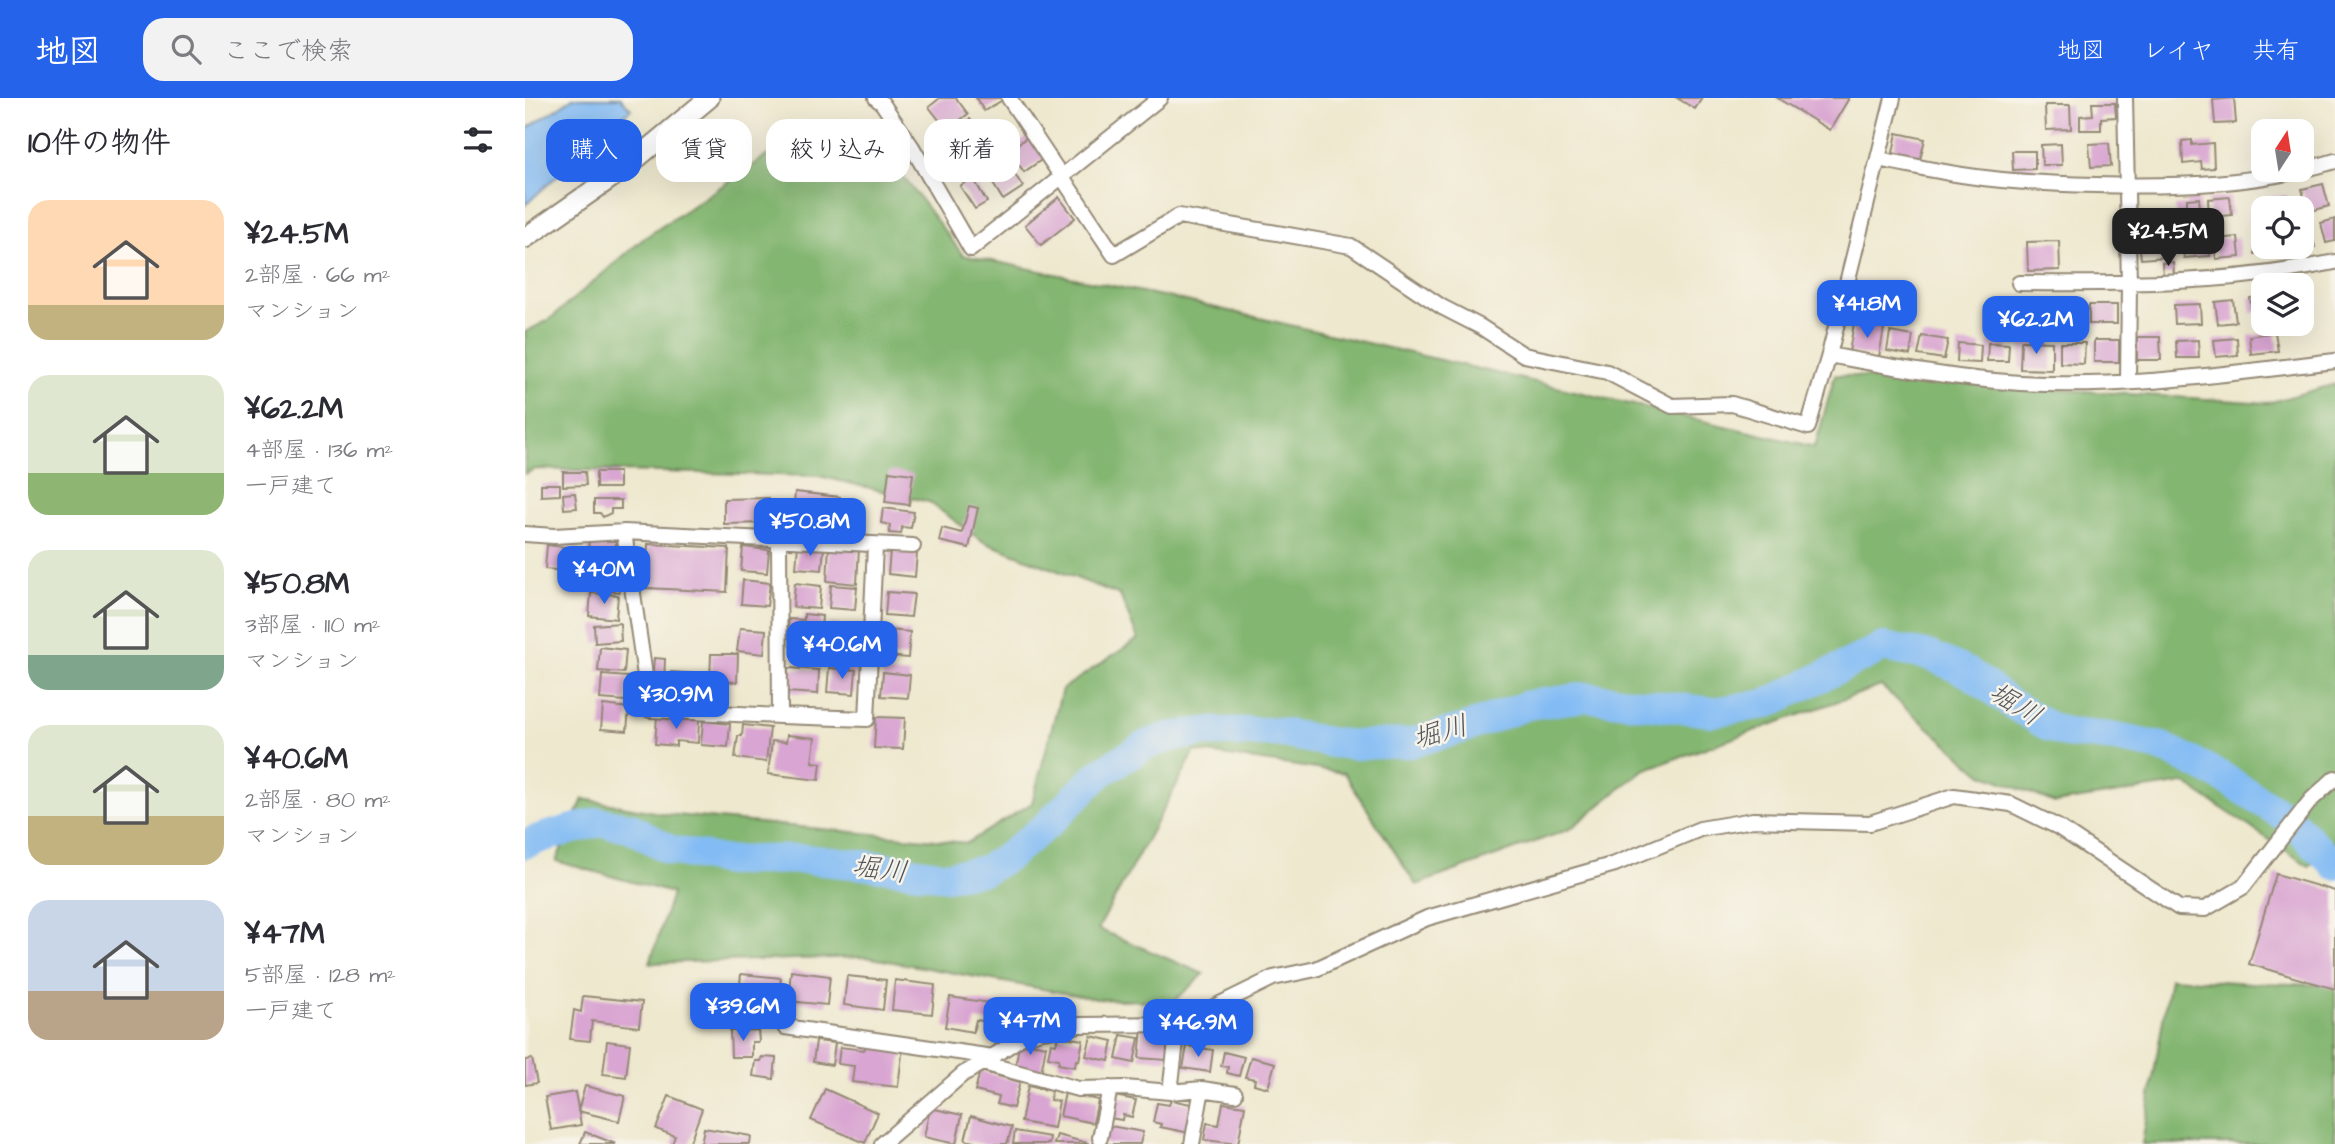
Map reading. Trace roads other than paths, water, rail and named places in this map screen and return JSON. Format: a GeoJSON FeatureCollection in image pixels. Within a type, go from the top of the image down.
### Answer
{"type":"FeatureCollection","features":[{"type":"Feature","properties":{"kind":"main road"},"geometry":{"type":"LineString","coordinates":[[525,238],[625,168],[709,98]]}},
{"type":"Feature","properties":{"kind":"street"},"geometry":{"type":"LineString","coordinates":[[876,98],[912,147],[971,249],[1160,98]]}},
{"type":"Feature","properties":{"kind":"street"},"geometry":{"type":"LineString","coordinates":[[1009,98],[1114,255],[1179,216],[1351,246],[1442,307],[1481,327],[1524,355],[1607,372],[1672,406],[1732,404],[1808,427],[1829,355],[1893,98]]}},
{"type":"Feature","properties":{"kind":"street"},"geometry":{"type":"LineString","coordinates":[[2125,98],[2128,381]]}},
{"type":"Feature","properties":{"kind":"street"},"geometry":{"type":"LineString","coordinates":[[1878,159],[1976,177],[2040,183],[2127,186],[2187,186],[2249,181],[2335,161]]}},
{"type":"Feature","properties":{"kind":"street"},"geometry":{"type":"LineString","coordinates":[[2019,283],[2129,284],[2221,279],[2335,262]]}},
{"type":"Feature","properties":{"kind":"street"},"geometry":{"type":"LineString","coordinates":[[1829,355],[1929,374],[2022,383],[2163,380],[2335,361]]}},
{"type":"Feature","properties":{"kind":"street"},"geometry":{"type":"LineString","coordinates":[[525,534],[554,536],[624,532],[913,546]]}},
{"type":"Feature","properties":{"kind":"street"},"geometry":{"type":"LineString","coordinates":[[624,532],[650,710],[867,719],[875,546]]}},
{"type":"Feature","properties":{"kind":"street"},"geometry":{"type":"LineString","coordinates":[[779,540],[780,716]]}},
{"type":"Feature","properties":{"kind":"street"},"geometry":{"type":"LineString","coordinates":[[882,1144],[963,1074],[1022,1037],[1041,1031],[1079,1026],[1178,1025],[1273,978],[1316,970],[1427,918],[1615,864],[1700,829],[1753,820],[1870,823],[1954,796],[2011,804],[2058,827],[2179,908],[2205,909],[2243,887],[2311,800],[2335,778]]}},
{"type":"Feature","properties":{"kind":"street"},"geometry":{"type":"LineString","coordinates":[[1170,1092],[1178,1025]]}},
{"type":"Feature","properties":{"kind":"street"},"geometry":{"type":"LineString","coordinates":[[785,1027],[988,1060],[1078,1089],[1170,1092],[1202,1089],[1235,1094]]}},
{"type":"Feature","properties":{"kind":"street"},"geometry":{"type":"LineString","coordinates":[[1100,1139],[1110,1088]]}},
{"type":"Feature","properties":{"kind":"street"},"geometry":{"type":"LineString","coordinates":[[1192,1144],[1202,1089]]}},
{"type":"Feature","properties":{"kind":"water"},"geometry":{"type":"Polygon","coordinates":[[[573,98],[621,98],[631,109],[620,119],[546,119],[546,182],[550,182],[525,205],[525,130],[573,98]]]}},
{"type":"Feature","properties":{"kind":"waterway","name":"堀川"},"geometry":{"type":"LineString","coordinates":[[525,844],[599,822],[630,827],[670,850],[727,861],[804,859],[946,876],[985,870],[1009,856],[1048,824],[1100,773],[1146,745],[1169,737],[1204,732],[1277,732],[1356,745],[1410,743],[1465,728],[1528,705],[1586,697],[1712,712],[1766,704],[1883,647],[1931,656],[1971,674],[2010,703],[2048,726],[2066,733],[2110,737],[2162,747],[2219,775],[2289,819],[2335,865]]}}]}
